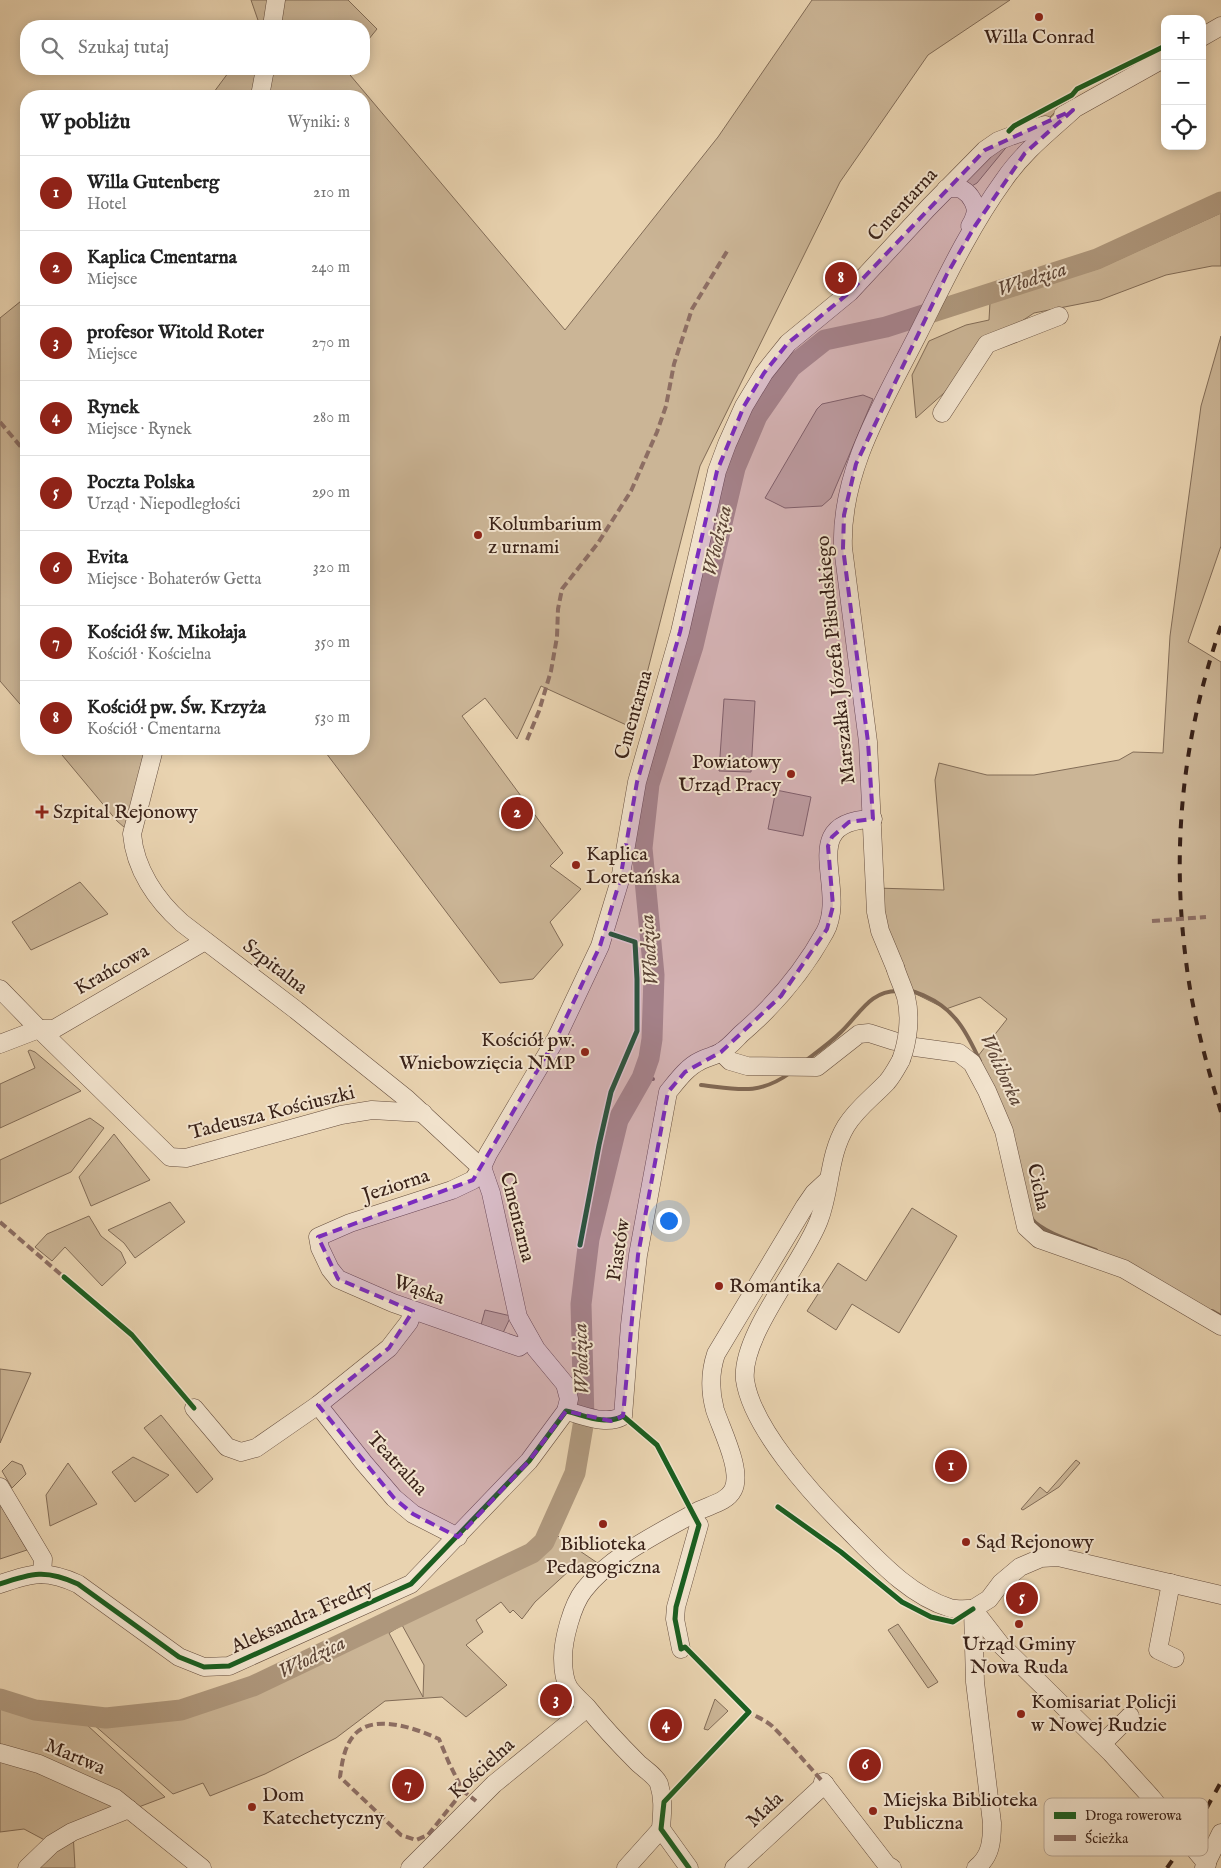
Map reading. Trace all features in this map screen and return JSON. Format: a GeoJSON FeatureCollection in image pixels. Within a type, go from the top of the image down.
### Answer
{"type":"FeatureCollection","features":[{"type":"Feature","properties":{"kind":"street"},"geometry":{"type":"LineString","coordinates":[[273,20],[276,0]]}},
{"type":"Feature","properties":{"kind":"street"},"geometry":{"type":"LineString","coordinates":[[1206,35],[1221,26]]}},
{"type":"Feature","properties":{"kind":"street"},"geometry":{"type":"LineString","coordinates":[[945,279],[956,243],[974,205],[989,179],[1006,158],[1045,125],[1161,60]]}},
{"type":"Feature","properties":{"kind":"street"},"geometry":{"type":"LineString","coordinates":[[261,90],[264,75]]}},
{"type":"Feature","properties":{"kind":"street"},"geometry":{"type":"LineString","coordinates":[[945,279],[1012,169],[1031,147],[1073,110]]}},
{"type":"Feature","properties":{"kind":"street","name":"Cmentarna"},"geometry":{"type":"LineString","coordinates":[[569,1412],[569,1399],[565,1384],[536,1349],[518,1317],[491,1193],[482,1167],[557,1037],[600,946],[620,880],[637,782],[680,632],[726,444],[744,406],[764,373],[788,343],[850,292],[985,150],[998,141],[1045,125]]}},
{"type":"Feature","properties":{"kind":"street"},"geometry":{"type":"LineString","coordinates":[[946,189],[963,189],[972,199],[974,205],[975,216],[964,236],[959,254]]}},
{"type":"Feature","properties":{"kind":"street","name":"Marszałka Józefa Piłsudskiego"},"geometry":{"type":"LineString","coordinates":[[904,1047],[907,1039],[906,996],[880,931],[876,912],[868,742],[844,564],[842,532],[846,498],[856,464],[871,428],[945,279]]}},
{"type":"Feature","properties":{"kind":"street"},"geometry":{"type":"LineString","coordinates":[[942,413],[987,344],[1059,316]]}},
{"type":"Feature","properties":{"kind":"street","name":"Szpitalna"},"geometry":{"type":"LineString","coordinates":[[152,755],[132,834],[133,848],[141,871],[167,910],[296,1010],[423,1113]]}},
{"type":"Feature","properties":{"kind":"street"},"geometry":{"type":"LineString","coordinates":[[725,1048],[781,996],[814,951],[827,929],[833,906],[828,846],[832,837],[840,827],[849,822],[873,819]]}},
{"type":"Feature","properties":{"kind":"street","name":"Krańcowa"},"geometry":{"type":"LineString","coordinates":[[0,1044],[39,1029],[54,1029],[205,940]]}},
{"type":"Feature","properties":{"kind":"street","name":"Tadeusza Kościuszki"},"geometry":{"type":"LineString","coordinates":[[0,989],[170,1157],[186,1158],[341,1115],[372,1110],[423,1113]]}},
{"type":"Feature","properties":{"kind":"street","name":"Cicha"},"geometry":{"type":"LineString","coordinates":[[725,1048],[730,1061],[747,1066],[818,1067],[859,1034],[869,1033],[904,1047],[959,1053],[972,1063],[987,1091],[1004,1131],[1026,1227],[1039,1239],[1124,1269],[1221,1326]]}},
{"type":"Feature","properties":{"kind":"street"},"geometry":{"type":"LineString","coordinates":[[904,1047],[887,1082],[860,1107],[845,1128],[837,1144],[819,1220],[759,1328],[746,1358],[745,1379],[751,1401],[766,1433],[798,1474],[840,1521],[899,1579],[930,1599],[952,1608],[973,1609],[989,1599],[1001,1582],[1020,1567],[1040,1558],[1058,1557],[1221,1594]]}},
{"type":"Feature","properties":{"kind":"street","name":"Piastów"},"geometry":{"type":"LineString","coordinates":[[569,1412],[611,1420],[623,1416],[638,1254],[668,1092],[685,1072],[698,1062],[725,1048]]}},
{"type":"Feature","properties":{"kind":"street"},"geometry":{"type":"LineString","coordinates":[[423,1113],[482,1167]]}},
{"type":"Feature","properties":{"kind":"street","name":"Jeziorna"},"geometry":{"type":"LineString","coordinates":[[318,1237],[350,1223],[452,1190],[472,1180],[482,1167]]}},
{"type":"Feature","properties":{"kind":"street"},"geometry":{"type":"LineString","coordinates":[[626,1868],[661,1829],[664,1802],[658,1782],[598,1722],[568,1687],[562,1658],[575,1606],[584,1590],[608,1567],[700,1510],[728,1497],[734,1489],[736,1480],[733,1463],[714,1408],[711,1385],[712,1365],[716,1354],[805,1206],[814,1193],[828,1180]]}},
{"type":"Feature","properties":{"kind":"street","name":"Wąska"},"geometry":{"type":"LineString","coordinates":[[318,1237],[320,1248],[330,1269],[338,1279],[413,1311],[520,1347],[530,1339]]}},
{"type":"Feature","properties":{"kind":"street"},"geometry":{"type":"LineString","coordinates":[[194,1408],[227,1447],[240,1452],[256,1448],[318,1405],[389,1348],[409,1322],[413,1311]]}},
{"type":"Feature","properties":{"kind":"street","name":"Teatralna"},"geometry":{"type":"LineString","coordinates":[[318,1405],[394,1498],[413,1514],[458,1537]]}},
{"type":"Feature","properties":{"kind":"street","name":"Aleksandra Fredry"},"geometry":{"type":"LineString","coordinates":[[0,1584],[25,1576],[42,1574],[61,1576],[78,1584],[179,1657],[204,1667],[229,1666],[411,1584],[530,1461],[569,1412]]}},
{"type":"Feature","properties":{"kind":"street"},"geometry":{"type":"LineString","coordinates":[[0,1487],[43,1559],[42,1574]]}},
{"type":"Feature","properties":{"kind":"street"},"geometry":{"type":"LineString","coordinates":[[681,1650],[675,1619],[676,1607],[699,1525]]}},
{"type":"Feature","properties":{"kind":"street"},"geometry":{"type":"LineString","coordinates":[[1171,1583],[1158,1650],[1175,1658]]}},
{"type":"Feature","properties":{"kind":"street"},"geometry":{"type":"LineString","coordinates":[[973,1609],[1001,1645],[1102,1744],[1152,1798]]}},
{"type":"Feature","properties":{"kind":"street"},"geometry":{"type":"LineString","coordinates":[[973,1609],[975,1682],[992,1823],[992,1844],[987,1856],[978,1867]]}},
{"type":"Feature","properties":{"kind":"street","name":"Kościelna"},"geometry":{"type":"LineString","coordinates":[[410,1868],[494,1784],[587,1708]]}},
{"type":"Feature","properties":{"kind":"street"},"geometry":{"type":"LineString","coordinates":[[1102,1744],[1130,1716]]}},
{"type":"Feature","properties":{"kind":"street","name":"Martwa"},"geometry":{"type":"LineString","coordinates":[[0,1752],[39,1764],[77,1780],[115,1798],[129,1809]]}},
{"type":"Feature","properties":{"kind":"street","name":"Mała"},"geometry":{"type":"LineString","coordinates":[[734,1868],[824,1783],[887,1865],[892,1868]]}},
{"type":"Feature","properties":{"kind":"street"},"geometry":{"type":"LineString","coordinates":[[27,1868],[52,1844],[72,1832],[129,1809],[202,1868]]}},
{"type":"Feature","properties":{"kind":"street"},"geometry":{"type":"LineString","coordinates":[[661,1829],[689,1868]]}},
{"type":"Feature","properties":{"kind":"street"},"geometry":{"type":"LineString","coordinates":[[1197,1856],[1205,1866],[1221,1833]]}},
{"type":"Feature","properties":{"kind":"highlighted area"},"geometry":{"type":"Polygon","coordinates":[[[1073,110],[1025,153],[975,226],[947,274],[856,464],[844,515],[843,548],[868,742],[873,819],[849,822],[832,837],[828,846],[833,906],[827,929],[781,996],[721,1052],[685,1072],[668,1092],[638,1255],[623,1416],[611,1421],[566,1411],[529,1461],[458,1537],[413,1514],[394,1498],[318,1405],[389,1348],[413,1311],[338,1279],[318,1237],[473,1180],[557,1037],[600,946],[620,880],[637,782],[680,632],[717,471],[744,406],[764,373],[788,343],[850,292],[985,150],[1073,110]]]}},
{"type":"Feature","properties":{"kind":"shaded area"},"geometry":{"type":"Polygon","coordinates":[[[251,0],[348,0],[368,20],[258,20],[251,0]]]}},
{"type":"Feature","properties":{"kind":"shaded area"},"geometry":{"type":"Polygon","coordinates":[[[812,0],[1010,0],[928,55],[840,182],[700,466],[633,728],[541,686],[517,739],[485,698],[462,716],[563,853],[550,866],[581,889],[550,922],[563,945],[533,979],[500,983],[328,755],[370,755],[370,99],[565,330],[718,137],[812,0]]]}},
{"type":"Feature","properties":{"kind":"shaded area"},"geometry":{"type":"Polygon","coordinates":[[[370,22],[377,29],[370,38],[370,22]]]}},
{"type":"Feature","properties":{"kind":"shaded area"},"geometry":{"type":"Polygon","coordinates":[[[227,75],[350,75],[363,90],[215,90],[227,75]]]}},
{"type":"Feature","properties":{"kind":"shaded area"},"geometry":{"type":"Polygon","coordinates":[[[1072,96],[1049,118],[1015,127],[1072,96]]]}},
{"type":"Feature","properties":{"kind":"shaded area"},"geometry":{"type":"Polygon","coordinates":[[[1009,144],[977,183],[970,187],[962,179],[988,153],[1009,144]]]}},
{"type":"Feature","properties":{"kind":"shaded area"},"geometry":{"type":"Polygon","coordinates":[[[1221,213],[1221,266],[1166,275],[1100,300],[1034,313],[987,344],[944,393],[916,418],[912,375],[929,341],[966,325],[989,320],[990,302],[1100,268],[1221,213]]]}},
{"type":"Feature","properties":{"kind":"shaded area"},"geometry":{"type":"Polygon","coordinates":[[[20,302],[20,704],[0,681],[0,318],[20,302]]]}},
{"type":"Feature","properties":{"kind":"shaded area"},"geometry":{"type":"Polygon","coordinates":[[[1221,336],[1221,546],[1188,642],[1221,662],[1221,1326],[1124,1269],[1039,1239],[987,1091],[978,1056],[1007,1019],[980,997],[946,1009],[910,991],[895,967],[875,888],[944,890],[935,780],[939,763],[987,775],[1034,775],[1119,760],[1133,752],[1163,753],[1170,636],[1201,406],[1221,336]]]}},
{"type":"Feature","properties":{"kind":"shaded area"},"geometry":{"type":"Polygon","coordinates":[[[863,395],[873,399],[831,498],[822,506],[785,508],[765,498],[817,409],[822,404],[863,395]]]}},
{"type":"Feature","properties":{"kind":"shaded area"},"geometry":{"type":"Polygon","coordinates":[[[724,699],[755,701],[751,772],[719,771],[724,699]]]}},
{"type":"Feature","properties":{"kind":"shaded area"},"geometry":{"type":"Polygon","coordinates":[[[62,755],[152,755],[132,834],[117,821],[62,755]]]}},
{"type":"Feature","properties":{"kind":"shaded area"},"geometry":{"type":"Polygon","coordinates":[[[776,790],[811,797],[803,836],[768,829],[776,790]]]}},
{"type":"Feature","properties":{"kind":"shaded area"},"geometry":{"type":"Polygon","coordinates":[[[80,882],[108,914],[31,950],[12,922],[80,882]]]}},
{"type":"Feature","properties":{"kind":"shaded area"},"geometry":{"type":"Polygon","coordinates":[[[28,1051],[35,1052],[81,1091],[0,1128],[0,1084],[35,1068],[28,1051]]]}},
{"type":"Feature","properties":{"kind":"shaded area"},"geometry":{"type":"Polygon","coordinates":[[[90,1118],[104,1128],[71,1172],[0,1204],[0,1160],[90,1118]]]}},
{"type":"Feature","properties":{"kind":"shaded area"},"geometry":{"type":"Polygon","coordinates":[[[114,1134],[150,1180],[91,1206],[79,1177],[114,1134]]]}},
{"type":"Feature","properties":{"kind":"shaded area"},"geometry":{"type":"Polygon","coordinates":[[[170,1202],[185,1222],[135,1258],[124,1243],[108,1230],[170,1202]]]}},
{"type":"Feature","properties":{"kind":"shaded area"},"geometry":{"type":"Polygon","coordinates":[[[912,1208],[957,1236],[899,1333],[852,1304],[836,1330],[807,1311],[838,1263],[866,1281],[912,1208]]]}},
{"type":"Feature","properties":{"kind":"shaded area"},"geometry":{"type":"Polygon","coordinates":[[[89,1216],[101,1236],[121,1252],[126,1263],[102,1286],[65,1247],[52,1261],[35,1247],[47,1234],[89,1216]]]}},
{"type":"Feature","properties":{"kind":"shaded area"},"geometry":{"type":"Polygon","coordinates":[[[485,1310],[511,1316],[503,1333],[481,1325],[485,1310]]]}},
{"type":"Feature","properties":{"kind":"shaded area"},"geometry":{"type":"Polygon","coordinates":[[[0,1369],[31,1373],[0,1443],[0,1369]]]}},
{"type":"Feature","properties":{"kind":"shaded area"},"geometry":{"type":"Polygon","coordinates":[[[161,1415],[213,1479],[197,1493],[144,1428],[161,1415]]]}},
{"type":"Feature","properties":{"kind":"shaded area"},"geometry":{"type":"Polygon","coordinates":[[[133,1457],[169,1475],[135,1502],[112,1472],[133,1457]]]}},
{"type":"Feature","properties":{"kind":"shaded area"},"geometry":{"type":"Polygon","coordinates":[[[1076,1460],[1080,1463],[1059,1487],[1023,1510],[1021,1509],[1040,1487],[1047,1493],[1076,1460]]]}},
{"type":"Feature","properties":{"kind":"shaded area"},"geometry":{"type":"Polygon","coordinates":[[[12,1461],[22,1465],[26,1474],[12,1488],[2,1471],[12,1461]]]}},
{"type":"Feature","properties":{"kind":"shaded area"},"geometry":{"type":"Polygon","coordinates":[[[68,1463],[97,1504],[50,1526],[46,1495],[68,1463]]]}},
{"type":"Feature","properties":{"kind":"shaded area"},"geometry":{"type":"Polygon","coordinates":[[[0,1504],[27,1550],[0,1559],[0,1504]]]}},
{"type":"Feature","properties":{"kind":"shaded area"},"geometry":{"type":"Polygon","coordinates":[[[549,1530],[599,1564],[586,1573],[581,1567],[570,1570],[535,1602],[522,1619],[513,1610],[510,1613],[501,1602],[476,1620],[483,1632],[466,1645],[507,1685],[466,1717],[442,1697],[385,1701],[336,1738],[265,1774],[210,1796],[203,1783],[173,1794],[93,1724],[86,1724],[165,1797],[73,1832],[75,1868],[27,1868],[52,1844],[24,1829],[0,1832],[0,1699],[35,1710],[106,1718],[181,1710],[253,1686],[531,1553],[544,1542],[549,1530]],[[402,1625],[389,1633],[423,1697],[424,1665],[402,1625]]]}},
{"type":"Feature","properties":{"kind":"shaded area"},"geometry":{"type":"Polygon","coordinates":[[[898,1624],[938,1682],[928,1688],[888,1630],[898,1624]]]}},
{"type":"Feature","properties":{"kind":"shaded area"},"geometry":{"type":"Polygon","coordinates":[[[562,1692],[566,1699],[560,1698],[556,1700],[554,1704],[555,1710],[552,1712],[546,1706],[562,1692]]]}},
{"type":"Feature","properties":{"kind":"shaded area"},"geometry":{"type":"Polygon","coordinates":[[[715,1699],[728,1711],[708,1730],[704,1729],[715,1699]]]}},
{"type":"Feature","properties":{"kind":"waterway","name":"Włodzica"},"geometry":{"type":"LineString","coordinates":[[0,1699],[35,1710],[106,1718],[181,1710],[253,1686],[532,1553],[544,1542],[575,1473],[584,1420],[581,1304],[589,1239],[618,1120],[642,1078],[649,1058],[652,1039],[654,975],[642,848],[649,784],[693,646],[735,468],[757,416],[791,367],[825,340],[886,327],[1097,259],[1221,202]]}},
{"type":"Feature","properties":{"kind":"waterway","name":"Woliborka"},"geometry":{"type":"LineString","coordinates":[[805,1061],[837,1036],[866,1004],[880,994],[899,991]]}},
{"type":"Feature","properties":{"kind":"waterway","name":"Woliborka"},"geometry":{"type":"LineString","coordinates":[[911,991],[935,1001],[952,1015],[965,1032],[980,1061]]}},
{"type":"Feature","properties":{"kind":"waterway","name":"Woliborka"},"geometry":{"type":"LineString","coordinates":[[701,1085],[737,1089],[757,1088],[768,1085],[790,1073]]}},
{"type":"Feature","properties":{"kind":"waterway","name":"Woliborka"},"geometry":{"type":"LineString","coordinates":[[642,1078],[653,1079]]}},
{"type":"Feature","properties":{"kind":"waterway","name":"Woliborka"},"geometry":{"type":"LineString","coordinates":[[1031,1218],[1052,1233],[1096,1250]]}},
{"type":"Feature","properties":{"kind":"waterway","name":"Woliborka"},"geometry":{"type":"LineString","coordinates":[[1212,1311],[1221,1316]]}},
{"type":"Feature","properties":{"kind":"railway"},"geometry":{"type":"LineString","coordinates":[[1221,626],[1197,708],[1189,750],[1180,833],[1182,918],[1186,961],[1196,1018],[1221,1112]]}},
{"type":"Feature","properties":{"kind":"railway"},"geometry":{"type":"LineString","coordinates":[[1208,1806],[1221,1782]]}},
{"type":"Feature","properties":{"kind":"railway"},"geometry":{"type":"LineString","coordinates":[[1167,1868],[1175,1856]]}},
{"type":"Feature","properties":{"kind":"marked path"},"geometry":{"type":"LineString","coordinates":[[527,740],[539,711],[551,671],[562,589],[598,543],[631,491],[657,432],[666,406],[674,364],[692,309],[729,248]]}},
{"type":"Feature","properties":{"kind":"marked path"},"geometry":{"type":"LineString","coordinates":[[0,422],[20,446]]}},
{"type":"Feature","properties":{"kind":"marked path"},"geometry":{"type":"LineString","coordinates":[[1152,921],[1206,917]]}},
{"type":"Feature","properties":{"kind":"marked path"},"geometry":{"type":"LineString","coordinates":[[0,1222],[66,1279]]}},
{"type":"Feature","properties":{"kind":"marked path"},"geometry":{"type":"LineString","coordinates":[[746,1709],[772,1726],[823,1782]]}},
{"type":"Feature","properties":{"kind":"marked path"},"geometry":{"type":"LineString","coordinates":[[463,1791],[428,1835],[416,1840],[401,1835],[340,1777],[346,1749],[355,1734],[363,1728],[373,1725],[385,1724],[408,1727],[430,1735],[439,1739],[463,1791],[476,1801]]}},
{"type":"Feature","properties":{"kind":"cycle path"},"geometry":{"type":"LineString","coordinates":[[1009,131],[1014,126],[1072,95],[1077,89],[1161,48]]}},
{"type":"Feature","properties":{"kind":"cycle path"},"geometry":{"type":"LineString","coordinates":[[580,1245],[611,1092],[637,1031],[635,942],[611,934]]}},
{"type":"Feature","properties":{"kind":"cycle path"},"geometry":{"type":"LineString","coordinates":[[64,1277],[132,1335],[194,1408]]}},
{"type":"Feature","properties":{"kind":"cycle path"},"geometry":{"type":"LineString","coordinates":[[0,1584],[21,1577],[39,1574],[67,1579],[78,1584],[179,1657],[204,1667],[229,1666],[411,1584],[529,1461],[566,1411],[602,1420],[616,1419],[623,1416],[657,1445],[699,1525],[676,1607],[675,1619],[681,1649],[685,1647],[749,1712],[664,1802],[661,1829],[689,1868]]}},
{"type":"Feature","properties":{"kind":"cycle path"},"geometry":{"type":"LineString","coordinates":[[778,1507],[841,1552],[902,1602],[931,1617],[953,1622],[973,1609]]}},
{"type":"Feature","properties":{"kind":"place","name":"Willa Conrad"},"geometry":{"type":"Point","coordinates":[1039,17]}},
{"type":"Feature","properties":{"kind":"place","name":"Kościół pw. Św. Krzyża"},"geometry":{"type":"Point","coordinates":[841,278]}},
{"type":"Feature","properties":{"kind":"place","name":"Kolumbarium z urnami"},"geometry":{"type":"Point","coordinates":[478,535]}},
{"type":"Feature","properties":{"kind":"place","name":"Powiatowy Urząd Pracy"},"geometry":{"type":"Point","coordinates":[791,774]}},
{"type":"Feature","properties":{"kind":"place","name":"Szpital Rejonowy"},"geometry":{"type":"Point","coordinates":[42,812]}},
{"type":"Feature","properties":{"kind":"place","name":"Kaplica Cmentarna"},"geometry":{"type":"Point","coordinates":[517,813]}},
{"type":"Feature","properties":{"kind":"place","name":"Kaplica Loretańska"},"geometry":{"type":"Point","coordinates":[576,865]}},
{"type":"Feature","properties":{"kind":"place","name":"Kościół pw. Wniebowzięcia NMP"},"geometry":{"type":"Point","coordinates":[585,1052]}},
{"type":"Feature","properties":{"kind":"place","name":"Romantika"},"geometry":{"type":"Point","coordinates":[719,1286]}},
{"type":"Feature","properties":{"kind":"place","name":"Willa Gutenberg"},"geometry":{"type":"Point","coordinates":[951,1466]}},
{"type":"Feature","properties":{"kind":"place","name":"Biblioteka Pedagogiczna"},"geometry":{"type":"Point","coordinates":[603,1524]}},
{"type":"Feature","properties":{"kind":"place","name":"Sąd Rejonowy"},"geometry":{"type":"Point","coordinates":[966,1542]}},
{"type":"Feature","properties":{"kind":"place","name":"Poczta Polska"},"geometry":{"type":"Point","coordinates":[1022,1598]}},
{"type":"Feature","properties":{"kind":"place","name":"Urząd Gminy Nowa Ruda"},"geometry":{"type":"Point","coordinates":[1019,1624]}},
{"type":"Feature","properties":{"kind":"place","name":"profesor Witold Roter"},"geometry":{"type":"Point","coordinates":[556,1700]}},
{"type":"Feature","properties":{"kind":"place","name":"Komisariat Policji w Nowej Rudzie"},"geometry":{"type":"Point","coordinates":[1021,1714]}},
{"type":"Feature","properties":{"kind":"place","name":"Rynek"},"geometry":{"type":"Point","coordinates":[666,1725]}},
{"type":"Feature","properties":{"kind":"place","name":"Evita"},"geometry":{"type":"Point","coordinates":[865,1765]}},
{"type":"Feature","properties":{"kind":"place","name":"Kościół św. Mikołaja"},"geometry":{"type":"Point","coordinates":[408,1785]}},
{"type":"Feature","properties":{"kind":"place","name":"Dom Katechetyczny"},"geometry":{"type":"Point","coordinates":[252,1807]}},
{"type":"Feature","properties":{"kind":"place","name":"Miejska Biblioteka Publiczna"},"geometry":{"type":"Point","coordinates":[873,1811]}}]}
